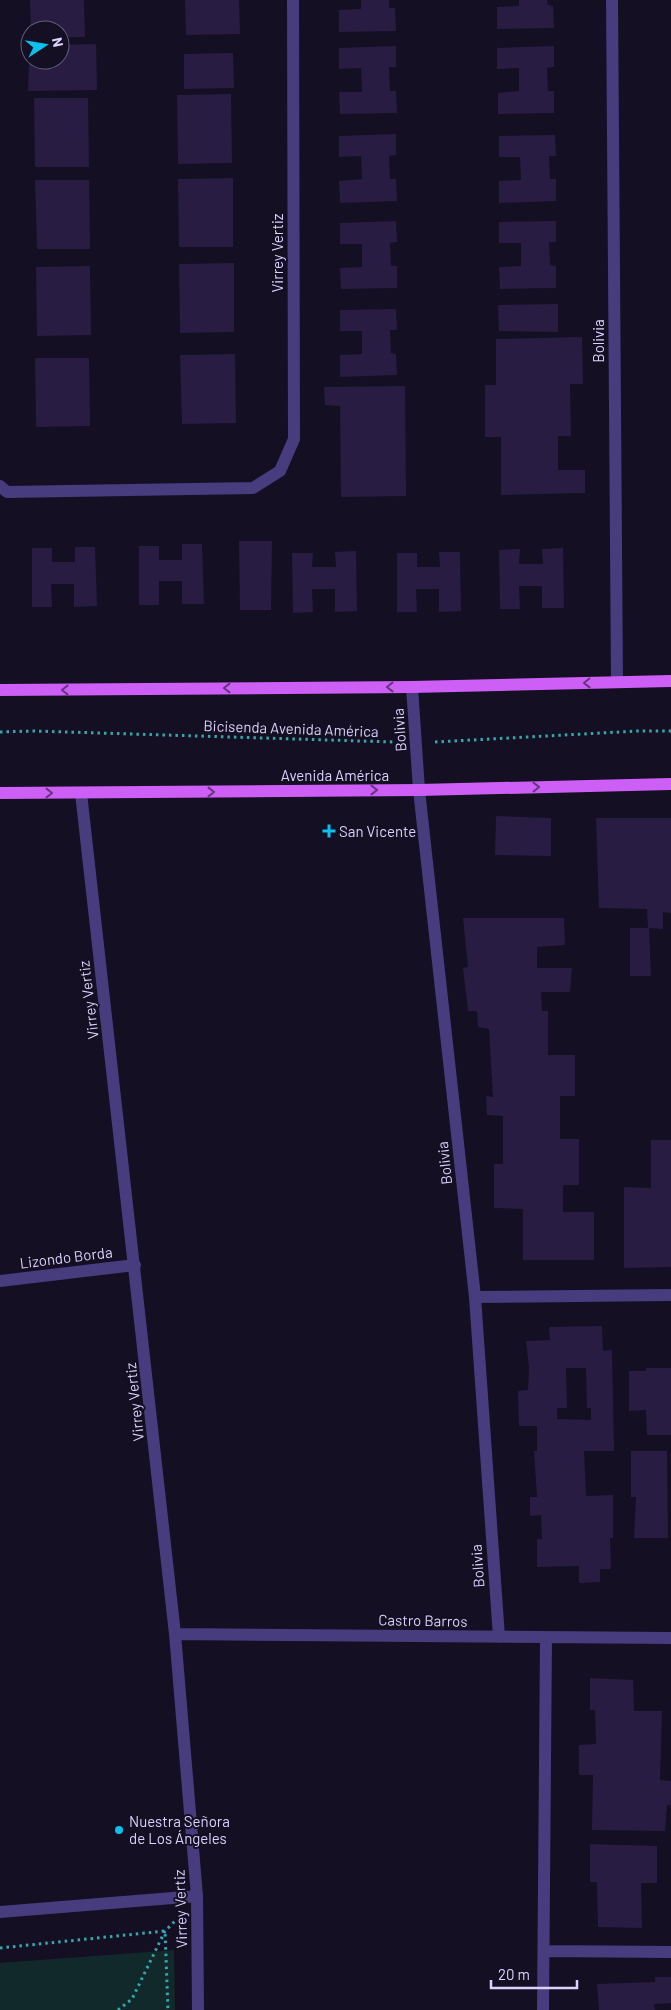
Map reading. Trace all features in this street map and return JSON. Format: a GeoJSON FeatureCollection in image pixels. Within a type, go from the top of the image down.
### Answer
{"type":"FeatureCollection","features":[{"type":"Feature","properties":{"kind":"main road"},"geometry":{"type":"LineString","coordinates":[[0,690],[412,687],[671,681]]}},
{"type":"Feature","properties":{"kind":"main road","name":"Avenida América"},"geometry":{"type":"LineString","coordinates":[[0,793],[419,790],[671,784]]}},
{"type":"Feature","properties":{"kind":"street","name":"Virrey Vertiz"},"geometry":{"type":"LineString","coordinates":[[0,486],[7,492],[253,488],[280,471],[294,439],[293,0]]}},
{"type":"Feature","properties":{"kind":"street","name":"Bolivia"},"geometry":{"type":"LineString","coordinates":[[612,0],[616,682]]}},
{"type":"Feature","properties":{"kind":"street","name":"Bolivia"},"geometry":{"type":"LineString","coordinates":[[412,687],[419,790],[475,1297],[499,1637]]}},
{"type":"Feature","properties":{"kind":"street","name":"Virrey Vertiz"},"geometry":{"type":"LineString","coordinates":[[81,792],[175,1634],[197,1896],[198,2010]]}},
{"type":"Feature","properties":{"kind":"street","name":"Lizondo Borda"},"geometry":{"type":"LineString","coordinates":[[0,1281],[135,1265]]}},
{"type":"Feature","properties":{"kind":"street"},"geometry":{"type":"LineString","coordinates":[[475,1297],[671,1296]]}},
{"type":"Feature","properties":{"kind":"street","name":"Castro Barros"},"geometry":{"type":"LineString","coordinates":[[175,1634],[671,1638]]}},
{"type":"Feature","properties":{"kind":"street"},"geometry":{"type":"LineString","coordinates":[[543,2010],[546,1638]]}},
{"type":"Feature","properties":{"kind":"street"},"geometry":{"type":"LineString","coordinates":[[0,1912],[197,1896]]}},
{"type":"Feature","properties":{"kind":"street"},"geometry":{"type":"LineString","coordinates":[[544,1950],[670,1952]]}},
{"type":"Feature","properties":{"kind":"path","name":"Bicisenda Avenida América"},"geometry":{"type":"LineString","coordinates":[[0,732],[34,731],[416,743],[671,731]]}},
{"type":"Feature","properties":{"kind":"path"},"geometry":{"type":"LineString","coordinates":[[0,1948],[165,1931]]}},
{"type":"Feature","properties":{"kind":"path"},"geometry":{"type":"LineString","coordinates":[[118,2010],[132,1999],[165,1931]]}},
{"type":"Feature","properties":{"kind":"path"},"geometry":{"type":"LineString","coordinates":[[165,1931],[168,2010]]}},
{"type":"Feature","properties":{"kind":"green space"},"geometry":{"type":"Polygon","coordinates":[[[174,1950],[175,2010],[0,2010],[0,1963],[174,1950]]]}},
{"type":"Feature","properties":{"kind":"building"},"geometry":{"type":"Polygon","coordinates":[[[30,0],[84,0],[85,37],[70,37],[70,20],[31,20],[30,0]]]}},
{"type":"Feature","properties":{"kind":"building"},"geometry":{"type":"Polygon","coordinates":[[[185,0],[239,0],[240,34],[186,35],[185,0]]]}},
{"type":"Feature","properties":{"kind":"building"},"geometry":{"type":"Polygon","coordinates":[[[361,0],[389,0],[389,8],[395,8],[396,31],[339,32],[339,10],[361,9],[361,0]]]}},
{"type":"Feature","properties":{"kind":"building"},"geometry":{"type":"Polygon","coordinates":[[[519,0],[547,0],[548,5],[553,6],[554,28],[497,29],[497,7],[519,6],[519,0]]]}},
{"type":"Feature","properties":{"kind":"building"},"geometry":{"type":"Polygon","coordinates":[[[96,44],[97,90],[28,91],[29,70],[70,70],[70,45],[96,44]]]}},
{"type":"Feature","properties":{"kind":"building"},"geometry":{"type":"Polygon","coordinates":[[[396,46],[396,67],[389,67],[390,91],[396,91],[397,113],[340,114],[339,92],[362,92],[361,68],[339,69],[339,48],[396,46]]]}},
{"type":"Feature","properties":{"kind":"building"},"geometry":{"type":"Polygon","coordinates":[[[554,46],[554,67],[547,68],[548,91],[554,91],[554,113],[498,114],[498,93],[519,91],[519,68],[497,69],[497,48],[554,46]]]}},
{"type":"Feature","properties":{"kind":"building"},"geometry":{"type":"Polygon","coordinates":[[[233,53],[234,88],[184,89],[184,54],[233,53]]]}},
{"type":"Feature","properties":{"kind":"building"},"geometry":{"type":"Polygon","coordinates":[[[231,94],[232,163],[178,164],[177,95],[231,94]]]}},
{"type":"Feature","properties":{"kind":"building"},"geometry":{"type":"Polygon","coordinates":[[[34,98],[88,98],[89,167],[35,167],[34,98]]]}},
{"type":"Feature","properties":{"kind":"building"},"geometry":{"type":"Polygon","coordinates":[[[396,134],[396,155],[389,156],[390,179],[396,179],[397,201],[340,203],[339,181],[362,179],[361,156],[339,157],[339,136],[396,134]]]}},
{"type":"Feature","properties":{"kind":"building"},"geometry":{"type":"Polygon","coordinates":[[[555,135],[556,156],[549,156],[550,179],[556,179],[556,201],[499,203],[499,181],[521,180],[520,157],[499,157],[499,136],[555,135]]]}},
{"type":"Feature","properties":{"kind":"building"},"geometry":{"type":"Polygon","coordinates":[[[233,178],[233,247],[179,247],[178,179],[233,178]]]}},
{"type":"Feature","properties":{"kind":"building"},"geometry":{"type":"Polygon","coordinates":[[[35,180],[89,180],[90,249],[37,249],[35,180]]]}},
{"type":"Feature","properties":{"kind":"building"},"geometry":{"type":"Polygon","coordinates":[[[396,221],[397,242],[390,243],[391,266],[397,266],[397,288],[341,289],[340,268],[362,267],[362,244],[340,244],[340,223],[396,221]]]}},
{"type":"Feature","properties":{"kind":"building"},"geometry":{"type":"Polygon","coordinates":[[[556,221],[556,242],[549,242],[550,265],[556,266],[556,288],[500,289],[499,267],[521,266],[521,243],[499,243],[499,222],[556,221]]]}},
{"type":"Feature","properties":{"kind":"building"},"geometry":{"type":"Polygon","coordinates":[[[234,263],[234,332],[180,333],[179,264],[234,263]]]}},
{"type":"Feature","properties":{"kind":"building"},"geometry":{"type":"Polygon","coordinates":[[[90,266],[91,335],[37,336],[36,267],[90,266]]]}},
{"type":"Feature","properties":{"kind":"building"},"geometry":{"type":"Polygon","coordinates":[[[558,304],[558,332],[499,331],[498,305],[558,304]]]}},
{"type":"Feature","properties":{"kind":"building"},"geometry":{"type":"Polygon","coordinates":[[[396,309],[397,330],[390,330],[391,353],[396,354],[397,375],[340,377],[340,355],[362,354],[362,331],[340,331],[340,310],[396,309]]]}},
{"type":"Feature","properties":{"kind":"building"},"geometry":{"type":"Polygon","coordinates":[[[582,337],[583,384],[570,384],[571,436],[558,436],[558,470],[585,470],[585,493],[501,495],[501,437],[485,437],[485,385],[496,385],[496,339],[582,337]]]}},
{"type":"Feature","properties":{"kind":"building"},"geometry":{"type":"Polygon","coordinates":[[[235,354],[236,423],[182,424],[180,355],[235,354]]]}},
{"type":"Feature","properties":{"kind":"building"},"geometry":{"type":"Polygon","coordinates":[[[35,358],[89,358],[90,426],[36,427],[35,358]]]}},
{"type":"Feature","properties":{"kind":"building"},"geometry":{"type":"Polygon","coordinates":[[[405,386],[406,496],[341,497],[340,406],[325,405],[324,387],[405,386]]]}},
{"type":"Feature","properties":{"kind":"building"},"geometry":{"type":"Polygon","coordinates":[[[239,541],[272,541],[271,610],[240,610],[239,541]]]}},
{"type":"Feature","properties":{"kind":"building"},"geometry":{"type":"Polygon","coordinates":[[[182,544],[202,544],[204,604],[182,604],[182,581],[159,581],[159,605],[139,605],[139,546],[159,546],[159,560],[182,560],[182,544]]]}},
{"type":"Feature","properties":{"kind":"building"},"geometry":{"type":"Polygon","coordinates":[[[75,547],[95,547],[97,606],[74,607],[74,584],[51,584],[52,607],[32,607],[32,548],[52,548],[52,562],[75,562],[75,547]]]}},
{"type":"Feature","properties":{"kind":"building"},"geometry":{"type":"Polygon","coordinates":[[[563,548],[564,608],[542,608],[542,586],[519,586],[520,609],[500,609],[499,550],[520,549],[519,564],[543,564],[542,549],[563,548]]]}},
{"type":"Feature","properties":{"kind":"building"},"geometry":{"type":"Polygon","coordinates":[[[356,551],[357,611],[335,612],[335,589],[312,589],[313,612],[293,613],[292,553],[313,553],[312,567],[336,567],[335,552],[356,551]]]}},
{"type":"Feature","properties":{"kind":"building"},"geometry":{"type":"Polygon","coordinates":[[[439,552],[460,552],[461,611],[439,612],[439,589],[416,589],[417,612],[397,612],[397,553],[417,553],[417,567],[440,567],[439,552]]]}},
{"type":"Feature","properties":{"kind":"building"},"geometry":{"type":"Polygon","coordinates":[[[496,816],[551,818],[551,856],[495,855],[496,816]]]}},
{"type":"Feature","properties":{"kind":"building"},"geometry":{"type":"Polygon","coordinates":[[[596,818],[671,818],[671,913],[663,912],[663,929],[649,928],[651,976],[630,976],[630,928],[648,928],[647,909],[599,908],[596,818]]]}},
{"type":"Feature","properties":{"kind":"building"},"geometry":{"type":"Polygon","coordinates":[[[463,918],[564,918],[565,945],[537,947],[537,968],[572,968],[570,992],[541,992],[542,1011],[548,1011],[548,1055],[575,1055],[575,1096],[560,1096],[560,1139],[579,1139],[579,1185],[563,1185],[563,1212],[594,1212],[594,1260],[523,1260],[523,1209],[494,1208],[494,1164],[503,1164],[503,1116],[487,1115],[486,1096],[493,1097],[489,1029],[478,1027],[477,1011],[468,1011],[463,968],[468,967],[463,918]]]}},
{"type":"Feature","properties":{"kind":"building"},"geometry":{"type":"Polygon","coordinates":[[[651,1140],[671,1140],[671,1267],[624,1268],[624,1187],[651,1188],[651,1140]]]}},
{"type":"Feature","properties":{"kind":"building"},"geometry":{"type":"Polygon","coordinates":[[[602,1326],[603,1351],[612,1350],[614,1451],[584,1451],[586,1496],[613,1495],[613,1538],[610,1538],[611,1569],[600,1569],[600,1582],[579,1583],[579,1566],[537,1567],[537,1539],[542,1539],[541,1515],[530,1516],[530,1497],[537,1497],[534,1451],[537,1451],[537,1426],[519,1426],[518,1391],[528,1390],[529,1368],[526,1341],[550,1340],[549,1327],[602,1326]],[[566,1368],[567,1408],[557,1408],[557,1419],[591,1420],[591,1408],[587,1408],[586,1368],[566,1368]]]}},
{"type":"Feature","properties":{"kind":"building"},"geometry":{"type":"Polygon","coordinates":[[[646,1368],[671,1368],[671,1435],[647,1435],[646,1410],[629,1411],[629,1371],[646,1371],[646,1368]]]}},
{"type":"Feature","properties":{"kind":"building"},"geometry":{"type":"Polygon","coordinates":[[[631,1451],[667,1451],[668,1538],[634,1538],[636,1497],[631,1497],[631,1451]]]}},
{"type":"Feature","properties":{"kind":"building"},"geometry":{"type":"Polygon","coordinates":[[[590,1678],[633,1680],[634,1711],[662,1711],[660,1780],[671,1781],[671,1805],[667,1805],[665,1831],[592,1830],[593,1775],[579,1775],[579,1745],[596,1744],[595,1710],[590,1710],[590,1678]]]}},
{"type":"Feature","properties":{"kind":"building"},"geometry":{"type":"Polygon","coordinates":[[[590,1844],[657,1846],[657,1883],[641,1883],[642,1928],[598,1927],[597,1882],[590,1882],[590,1844]]]}},
{"type":"Feature","properties":{"kind":"building"},"geometry":{"type":"Polygon","coordinates":[[[655,1977],[671,1977],[671,2003],[654,2004],[655,2010],[599,2010],[597,1984],[655,1982],[655,1977]]]}},
{"type":"Feature","properties":{"kind":"place","name":"San Vicente"},"geometry":{"type":"Point","coordinates":[329,831]}},
{"type":"Feature","properties":{"kind":"place","name":"Nuestra Señora de Los Ángeles"},"geometry":{"type":"Point","coordinates":[119,1830]}}]}
